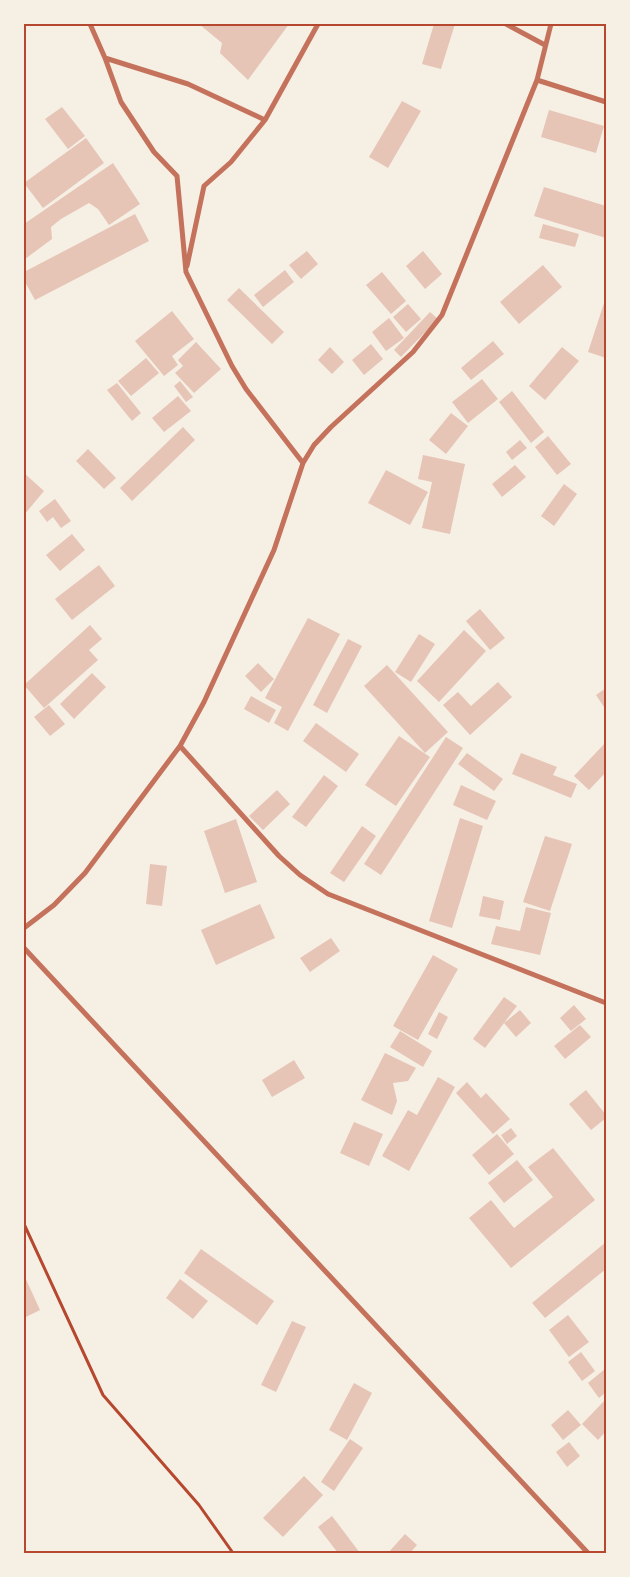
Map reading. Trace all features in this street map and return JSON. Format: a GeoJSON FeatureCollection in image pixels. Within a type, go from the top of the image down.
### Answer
{"type":"FeatureCollection","features":[{"type":"Feature","properties":{"kind":"street"},"geometry":{"type":"LineString","coordinates":[[90,24],[121,102],[154,152],[177,176],[186,272],[232,366],[246,389],[303,463]]}},
{"type":"Feature","properties":{"kind":"street"},"geometry":{"type":"LineString","coordinates":[[186,272],[204,186],[231,162],[265,120],[318,24]]}},
{"type":"Feature","properties":{"kind":"street"},"geometry":{"type":"LineString","coordinates":[[506,24],[546,45]]}},
{"type":"Feature","properties":{"kind":"street"},"geometry":{"type":"LineString","coordinates":[[24,928],[54,905],[85,873],[180,746],[204,702],[274,550],[303,463],[314,445],[413,352],[442,315],[537,80],[550,24]]}},
{"type":"Feature","properties":{"kind":"street"},"geometry":{"type":"LineString","coordinates":[[105,58],[188,84],[265,120]]}},
{"type":"Feature","properties":{"kind":"street"},"geometry":{"type":"LineString","coordinates":[[537,80],[606,102]]}},
{"type":"Feature","properties":{"kind":"street"},"geometry":{"type":"LineString","coordinates":[[180,746],[279,856],[300,875],[328,894],[606,1003]]}},
{"type":"Feature","properties":{"kind":"street"},"geometry":{"type":"LineString","coordinates":[[24,948],[588,1553]]}},
{"type":"Feature","properties":{"kind":"path"},"geometry":{"type":"LineString","coordinates":[[24,1224],[103,1395],[199,1505],[233,1553]]}},
{"type":"Feature","properties":{"kind":"building"},"geometry":{"type":"Polygon","coordinates":[[[199,24],[289,24],[248,80],[220,53],[222,43],[199,24]]]}},
{"type":"Feature","properties":{"kind":"building"},"geometry":{"type":"Polygon","coordinates":[[[434,24],[455,24],[441,69],[422,64],[434,24]]]}},
{"type":"Feature","properties":{"kind":"building"},"geometry":{"type":"Polygon","coordinates":[[[402,101],[421,111],[388,168],[369,157],[402,101]]]}},
{"type":"Feature","properties":{"kind":"building"},"geometry":{"type":"Polygon","coordinates":[[[62,107],[85,136],[68,149],[45,119],[62,107]]]}},
{"type":"Feature","properties":{"kind":"building"},"geometry":{"type":"Polygon","coordinates":[[[549,110],[604,126],[596,153],[541,137],[549,110]]]}},
{"type":"Feature","properties":{"kind":"building"},"geometry":{"type":"Polygon","coordinates":[[[86,138],[104,163],[43,208],[24,183],[86,138]]]}},
{"type":"Feature","properties":{"kind":"building"},"geometry":{"type":"Polygon","coordinates":[[[113,163],[140,204],[109,225],[98,209],[89,203],[51,227],[52,239],[25,259],[24,224],[113,163]]]}},
{"type":"Feature","properties":{"kind":"building"},"geometry":{"type":"Polygon","coordinates":[[[544,187],[606,206],[606,238],[534,216],[544,187]]]}},
{"type":"Feature","properties":{"kind":"building"},"geometry":{"type":"Polygon","coordinates":[[[135,214],[149,241],[35,300],[24,280],[24,272],[135,214]]]}},
{"type":"Feature","properties":{"kind":"building"},"geometry":{"type":"Polygon","coordinates":[[[543,224],[579,234],[575,247],[539,238],[543,224]]]}},
{"type":"Feature","properties":{"kind":"building"},"geometry":{"type":"Polygon","coordinates":[[[307,251],[318,264],[301,279],[289,265],[307,251]]]}},
{"type":"Feature","properties":{"kind":"building"},"geometry":{"type":"Polygon","coordinates":[[[423,251],[442,274],[425,289],[406,266],[423,251]]]}},
{"type":"Feature","properties":{"kind":"building"},"geometry":{"type":"Polygon","coordinates":[[[543,265],[562,287],[519,324],[500,302],[543,265]]]}},
{"type":"Feature","properties":{"kind":"building"},"geometry":{"type":"Polygon","coordinates":[[[285,270],[294,282],[263,307],[254,295],[285,270]]]}},
{"type":"Feature","properties":{"kind":"building"},"geometry":{"type":"Polygon","coordinates":[[[382,272],[406,301],[391,314],[366,285],[382,272]]]}},
{"type":"Feature","properties":{"kind":"building"},"geometry":{"type":"Polygon","coordinates":[[[239,288],[284,332],[272,344],[227,300],[239,288]]]}},
{"type":"Feature","properties":{"kind":"building"},"geometry":{"type":"Polygon","coordinates":[[[606,297],[606,358],[588,352],[606,297]]]}},
{"type":"Feature","properties":{"kind":"building"},"geometry":{"type":"Polygon","coordinates":[[[408,304],[421,319],[406,332],[393,317],[408,304]]]}},
{"type":"Feature","properties":{"kind":"building"},"geometry":{"type":"Polygon","coordinates":[[[172,311],[194,339],[172,356],[178,365],[164,376],[135,341],[172,311]]]}},
{"type":"Feature","properties":{"kind":"building"},"geometry":{"type":"Polygon","coordinates":[[[430,312],[438,319],[401,357],[394,350],[430,312]]]}},
{"type":"Feature","properties":{"kind":"building"},"geometry":{"type":"Polygon","coordinates":[[[389,318],[404,338],[386,351],[372,332],[389,318]]]}},
{"type":"Feature","properties":{"kind":"building"},"geometry":{"type":"Polygon","coordinates":[[[493,341],[504,354],[471,380],[461,368],[493,341]]]}},
{"type":"Feature","properties":{"kind":"building"},"geometry":{"type":"Polygon","coordinates":[[[196,342],[221,369],[194,393],[175,373],[183,366],[178,360],[196,342]]]}},
{"type":"Feature","properties":{"kind":"building"},"geometry":{"type":"Polygon","coordinates":[[[371,344],[383,359],[364,375],[352,360],[371,344]]]}},
{"type":"Feature","properties":{"kind":"building"},"geometry":{"type":"Polygon","coordinates":[[[330,347],[344,362],[332,374],[318,360],[330,347]]]}},
{"type":"Feature","properties":{"kind":"building"},"geometry":{"type":"Polygon","coordinates":[[[562,347],[579,361],[545,400],[529,386],[562,347]]]}},
{"type":"Feature","properties":{"kind":"building"},"geometry":{"type":"Polygon","coordinates":[[[146,358],[159,373],[131,396],[118,381],[146,358]]]}},
{"type":"Feature","properties":{"kind":"building"},"geometry":{"type":"Polygon","coordinates":[[[482,379],[498,399],[468,423],[452,402],[482,379]]]}},
{"type":"Feature","properties":{"kind":"building"},"geometry":{"type":"Polygon","coordinates":[[[180,381],[193,397],[186,402],[174,386],[180,381]]]}},
{"type":"Feature","properties":{"kind":"building"},"geometry":{"type":"Polygon","coordinates":[[[117,383],[141,413],[132,421],[107,390],[117,383]]]}},
{"type":"Feature","properties":{"kind":"building"},"geometry":{"type":"Polygon","coordinates":[[[512,391],[544,432],[531,443],[499,402],[512,391]]]}},
{"type":"Feature","properties":{"kind":"building"},"geometry":{"type":"Polygon","coordinates":[[[178,396],[191,411],[164,432],[152,418],[178,396]]]}},
{"type":"Feature","properties":{"kind":"building"},"geometry":{"type":"Polygon","coordinates":[[[451,413],[468,426],[446,454],[429,440],[451,413]]]}},
{"type":"Feature","properties":{"kind":"building"},"geometry":{"type":"Polygon","coordinates":[[[183,427],[195,440],[132,501],[120,488],[183,427]]]}},
{"type":"Feature","properties":{"kind":"building"},"geometry":{"type":"Polygon","coordinates":[[[548,436],[571,464],[557,475],[535,447],[548,436]]]}},
{"type":"Feature","properties":{"kind":"building"},"geometry":{"type":"Polygon","coordinates":[[[520,440],[527,448],[512,460],[506,452],[520,440]]]}},
{"type":"Feature","properties":{"kind":"building"},"geometry":{"type":"Polygon","coordinates":[[[88,449],[116,478],[104,489],[76,461],[88,449]]]}},
{"type":"Feature","properties":{"kind":"building"},"geometry":{"type":"Polygon","coordinates":[[[423,455],[465,464],[450,534],[422,528],[432,482],[418,479],[423,455]]]}},
{"type":"Feature","properties":{"kind":"building"},"geometry":{"type":"Polygon","coordinates":[[[515,465],[526,477],[502,497],[492,484],[515,465]]]}},
{"type":"Feature","properties":{"kind":"building"},"geometry":{"type":"Polygon","coordinates":[[[386,470],[428,492],[410,525],[368,503],[386,470]]]}},
{"type":"Feature","properties":{"kind":"building"},"geometry":{"type":"Polygon","coordinates":[[[24,473],[44,491],[24,515],[24,473]]]}},
{"type":"Feature","properties":{"kind":"building"},"geometry":{"type":"Polygon","coordinates":[[[564,484],[577,494],[554,526],[541,516],[564,484]]]}},
{"type":"Feature","properties":{"kind":"building"},"geometry":{"type":"Polygon","coordinates":[[[55,499],[71,521],[61,528],[53,517],[47,522],[39,511],[55,499]]]}},
{"type":"Feature","properties":{"kind":"building"},"geometry":{"type":"Polygon","coordinates":[[[72,534],[85,550],[60,571],[46,555],[72,534]]]}},
{"type":"Feature","properties":{"kind":"building"},"geometry":{"type":"Polygon","coordinates":[[[99,565],[115,586],[72,620],[55,599],[99,565]]]}},
{"type":"Feature","properties":{"kind":"building"},"geometry":{"type":"Polygon","coordinates":[[[480,609],[505,638],[490,650],[466,621],[480,609]]]}},
{"type":"Feature","properties":{"kind":"building"},"geometry":{"type":"Polygon","coordinates":[[[308,618],[340,634],[288,731],[274,723],[282,707],[265,698],[308,618]]]}},
{"type":"Feature","properties":{"kind":"building"},"geometry":{"type":"Polygon","coordinates":[[[90,625],[102,639],[89,650],[98,660],[44,708],[24,685],[90,625]]]}},
{"type":"Feature","properties":{"kind":"building"},"geometry":{"type":"Polygon","coordinates":[[[464,630],[486,651],[439,702],[417,681],[464,630]]]}},
{"type":"Feature","properties":{"kind":"building"},"geometry":{"type":"Polygon","coordinates":[[[419,634],[435,644],[411,682],[395,672],[419,634]]]}},
{"type":"Feature","properties":{"kind":"building"},"geometry":{"type":"Polygon","coordinates":[[[348,639],[362,646],[327,713],[313,705],[348,639]]]}},
{"type":"Feature","properties":{"kind":"building"},"geometry":{"type":"Polygon","coordinates":[[[258,663],[274,679],[261,692],[245,676],[258,663]]]}},
{"type":"Feature","properties":{"kind":"building"},"geometry":{"type":"Polygon","coordinates":[[[387,665],[448,732],[425,753],[364,686],[387,665]]]}},
{"type":"Feature","properties":{"kind":"building"},"geometry":{"type":"Polygon","coordinates":[[[92,673],[106,687],[74,719],[60,704],[92,673]]]}},
{"type":"Feature","properties":{"kind":"building"},"geometry":{"type":"Polygon","coordinates":[[[498,682],[512,697],[470,735],[443,705],[458,692],[471,706],[498,682]]]}},
{"type":"Feature","properties":{"kind":"building"},"geometry":{"type":"Polygon","coordinates":[[[606,688],[606,710],[596,695],[606,688]]]}},
{"type":"Feature","properties":{"kind":"building"},"geometry":{"type":"Polygon","coordinates":[[[251,696],[276,710],[269,723],[244,709],[251,696]]]}},
{"type":"Feature","properties":{"kind":"building"},"geometry":{"type":"Polygon","coordinates":[[[49,705],[65,724],[50,736],[34,717],[49,705]]]}},
{"type":"Feature","properties":{"kind":"building"},"geometry":{"type":"Polygon","coordinates":[[[316,723],[359,754],[346,772],[303,741],[316,723]]]}},
{"type":"Feature","properties":{"kind":"building"},"geometry":{"type":"Polygon","coordinates":[[[399,736],[430,757],[396,806],[365,785],[399,736]]]}},
{"type":"Feature","properties":{"kind":"building"},"geometry":{"type":"Polygon","coordinates":[[[446,737],[463,748],[381,875],[364,864],[446,737]]]}},
{"type":"Feature","properties":{"kind":"building"},"geometry":{"type":"Polygon","coordinates":[[[606,742],[606,772],[589,790],[574,776],[606,742]]]}},
{"type":"Feature","properties":{"kind":"building"},"geometry":{"type":"Polygon","coordinates":[[[467,753],[503,779],[494,791],[458,764],[467,753]]]}},
{"type":"Feature","properties":{"kind":"building"},"geometry":{"type":"Polygon","coordinates":[[[521,753],[557,767],[553,775],[577,784],[571,798],[512,774],[521,753]]]}},
{"type":"Feature","properties":{"kind":"building"},"geometry":{"type":"Polygon","coordinates":[[[324,775],[338,786],[306,827],[292,817],[324,775]]]}},
{"type":"Feature","properties":{"kind":"building"},"geometry":{"type":"Polygon","coordinates":[[[461,785],[496,801],[487,820],[453,805],[461,785]]]}},
{"type":"Feature","properties":{"kind":"building"},"geometry":{"type":"Polygon","coordinates":[[[277,790],[290,804],[263,830],[249,816],[277,790]]]}},
{"type":"Feature","properties":{"kind":"building"},"geometry":{"type":"Polygon","coordinates":[[[460,818],[483,826],[452,928],[429,921],[460,818]]]}},
{"type":"Feature","properties":{"kind":"building"},"geometry":{"type":"Polygon","coordinates":[[[236,819],[257,882],[225,893],[204,831],[236,819]]]}},
{"type":"Feature","properties":{"kind":"building"},"geometry":{"type":"Polygon","coordinates":[[[362,826],[376,836],[344,882],[330,873],[362,826]]]}},
{"type":"Feature","properties":{"kind":"building"},"geometry":{"type":"Polygon","coordinates":[[[545,836],[572,844],[550,911],[523,902],[545,836]]]}},
{"type":"Feature","properties":{"kind":"building"},"geometry":{"type":"Polygon","coordinates":[[[150,864],[167,866],[162,906],[146,904],[150,864]]]}},
{"type":"Feature","properties":{"kind":"building"},"geometry":{"type":"Polygon","coordinates":[[[483,896],[504,901],[500,920],[479,916],[483,896]]]}},
{"type":"Feature","properties":{"kind":"building"},"geometry":{"type":"Polygon","coordinates":[[[260,904],[275,938],[216,965],[201,930],[260,904]]]}},
{"type":"Feature","properties":{"kind":"building"},"geometry":{"type":"Polygon","coordinates":[[[526,907],[551,913],[540,955],[491,944],[496,926],[520,931],[526,907]]]}},
{"type":"Feature","properties":{"kind":"building"},"geometry":{"type":"Polygon","coordinates":[[[331,938],[340,951],[310,972],[300,958],[331,938]]]}},
{"type":"Feature","properties":{"kind":"building"},"geometry":{"type":"Polygon","coordinates":[[[433,955],[458,969],[418,1040],[393,1026],[433,955]]]}},
{"type":"Feature","properties":{"kind":"building"},"geometry":{"type":"Polygon","coordinates":[[[504,997],[517,1006],[485,1048],[473,1039],[504,997]]]}},
{"type":"Feature","properties":{"kind":"building"},"geometry":{"type":"Polygon","coordinates":[[[574,1005],[586,1019],[571,1031],[560,1018],[574,1005]]]}},
{"type":"Feature","properties":{"kind":"building"},"geometry":{"type":"Polygon","coordinates":[[[520,1010],[531,1023],[516,1037],[504,1023],[520,1010]]]}},
{"type":"Feature","properties":{"kind":"building"},"geometry":{"type":"Polygon","coordinates":[[[439,1012],[448,1017],[437,1039],[428,1034],[439,1012]]]}},
{"type":"Feature","properties":{"kind":"building"},"geometry":{"type":"Polygon","coordinates":[[[580,1025],[591,1037],[565,1059],[554,1046],[580,1025]]]}},
{"type":"Feature","properties":{"kind":"building"},"geometry":{"type":"Polygon","coordinates":[[[400,1031],[432,1051],[423,1067],[390,1047],[400,1031]]]}},
{"type":"Feature","properties":{"kind":"building"},"geometry":{"type":"Polygon","coordinates":[[[385,1053],[416,1068],[408,1081],[393,1083],[397,1101],[392,1115],[361,1100],[385,1053]]]}},
{"type":"Feature","properties":{"kind":"building"},"geometry":{"type":"Polygon","coordinates":[[[294,1060],[305,1078],[272,1097],[262,1080],[294,1060]]]}},
{"type":"Feature","properties":{"kind":"building"},"geometry":{"type":"Polygon","coordinates":[[[438,1077],[455,1087],[409,1171],[382,1156],[408,1110],[417,1115],[438,1077]]]}},
{"type":"Feature","properties":{"kind":"building"},"geometry":{"type":"Polygon","coordinates":[[[467,1082],[481,1098],[486,1093],[510,1119],[493,1134],[456,1093],[467,1082]]]}},
{"type":"Feature","properties":{"kind":"building"},"geometry":{"type":"Polygon","coordinates":[[[586,1090],[606,1115],[606,1118],[591,1130],[569,1104],[586,1090]]]}},
{"type":"Feature","properties":{"kind":"building"},"geometry":{"type":"Polygon","coordinates":[[[354,1122],[383,1134],[369,1166],[340,1153],[354,1122]]]}},
{"type":"Feature","properties":{"kind":"building"},"geometry":{"type":"Polygon","coordinates":[[[511,1128],[517,1136],[507,1144],[501,1135],[511,1128]]]}},
{"type":"Feature","properties":{"kind":"building"},"geometry":{"type":"Polygon","coordinates":[[[497,1134],[514,1154],[489,1175],[472,1155],[497,1134]]]}},
{"type":"Feature","properties":{"kind":"building"},"geometry":{"type":"Polygon","coordinates":[[[553,1148],[595,1200],[511,1268],[469,1218],[491,1200],[514,1228],[553,1197],[528,1167],[553,1148]]]}},
{"type":"Feature","properties":{"kind":"building"},"geometry":{"type":"Polygon","coordinates":[[[517,1160],[533,1180],[504,1203],[488,1183],[517,1160]]]}},
{"type":"Feature","properties":{"kind":"building"},"geometry":{"type":"Polygon","coordinates":[[[606,1242],[606,1269],[545,1318],[532,1303],[606,1242]]]}},
{"type":"Feature","properties":{"kind":"building"},"geometry":{"type":"Polygon","coordinates":[[[201,1249],[274,1301],[257,1325],[184,1273],[201,1249]]]}},
{"type":"Feature","properties":{"kind":"building"},"geometry":{"type":"Polygon","coordinates":[[[24,1275],[40,1310],[24,1318],[24,1275]]]}},
{"type":"Feature","properties":{"kind":"building"},"geometry":{"type":"Polygon","coordinates":[[[180,1279],[208,1301],[193,1319],[166,1298],[180,1279]]]}},
{"type":"Feature","properties":{"kind":"building"},"geometry":{"type":"Polygon","coordinates":[[[568,1315],[589,1342],[569,1357],[549,1330],[568,1315]]]}},
{"type":"Feature","properties":{"kind":"building"},"geometry":{"type":"Polygon","coordinates":[[[292,1321],[306,1327],[276,1392],[261,1385],[292,1321]]]}},
{"type":"Feature","properties":{"kind":"building"},"geometry":{"type":"Polygon","coordinates":[[[581,1352],[595,1371],[582,1381],[568,1362],[581,1352]]]}},
{"type":"Feature","properties":{"kind":"building"},"geometry":{"type":"Polygon","coordinates":[[[606,1368],[606,1392],[599,1398],[588,1383],[606,1368]]]}},
{"type":"Feature","properties":{"kind":"building"},"geometry":{"type":"Polygon","coordinates":[[[354,1383],[372,1393],[347,1440],[329,1430],[354,1383]]]}},
{"type":"Feature","properties":{"kind":"building"},"geometry":{"type":"Polygon","coordinates":[[[606,1399],[606,1431],[598,1440],[582,1424],[606,1399]]]}},
{"type":"Feature","properties":{"kind":"building"},"geometry":{"type":"Polygon","coordinates":[[[568,1410],[581,1425],[563,1440],[551,1425],[568,1410]]]}},
{"type":"Feature","properties":{"kind":"building"},"geometry":{"type":"Polygon","coordinates":[[[350,1439],[363,1448],[334,1491],[321,1482],[350,1439]]]}},
{"type":"Feature","properties":{"kind":"building"},"geometry":{"type":"Polygon","coordinates":[[[569,1442],[580,1456],[567,1467],[556,1452],[569,1442]]]}},
{"type":"Feature","properties":{"kind":"building"},"geometry":{"type":"Polygon","coordinates":[[[304,1476],[323,1495],[283,1537],[263,1518],[304,1476]]]}},
{"type":"Feature","properties":{"kind":"building"},"geometry":{"type":"Polygon","coordinates":[[[332,1516],[360,1553],[338,1553],[318,1527],[332,1516]]]}},
{"type":"Feature","properties":{"kind":"building"},"geometry":{"type":"Polygon","coordinates":[[[405,1534],[417,1545],[410,1553],[388,1553],[405,1534]]]}}]}
